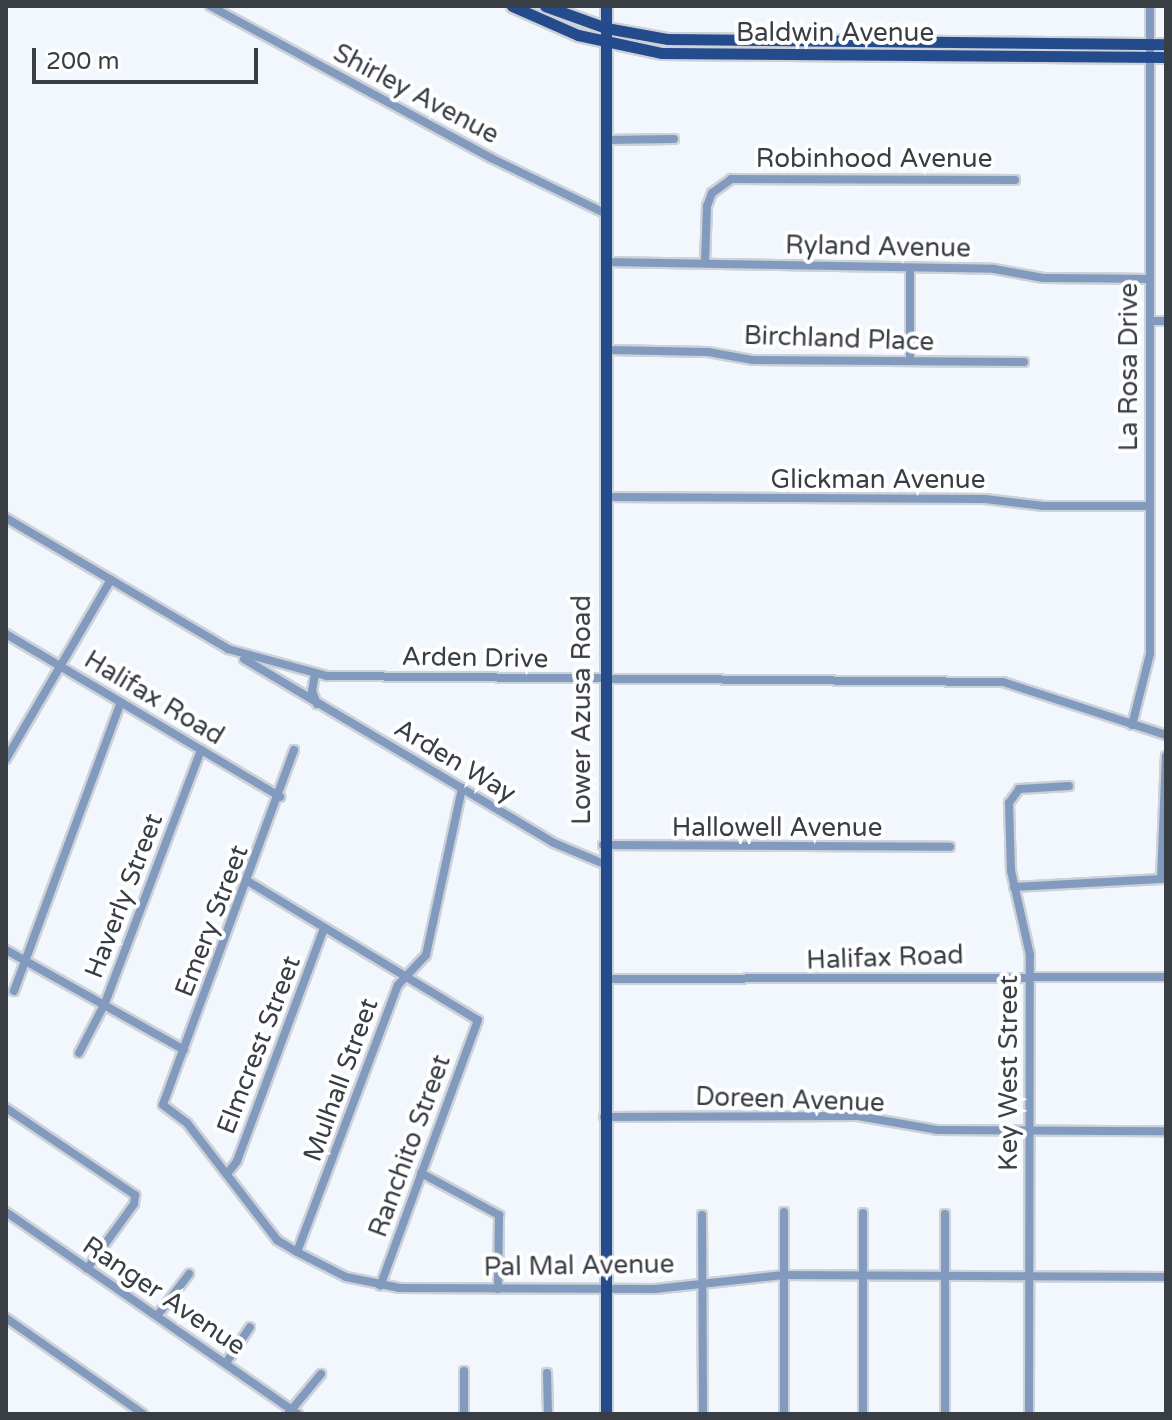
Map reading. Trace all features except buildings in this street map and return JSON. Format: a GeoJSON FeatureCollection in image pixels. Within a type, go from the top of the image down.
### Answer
{"type":"FeatureCollection","features":[{"type":"Feature","properties":{"kind":"main road","name":"Baldwin Avenue"},"geometry":{"type":"LineString","coordinates":[[512,6],[605,43],[670,53],[1166,57]]}},
{"type":"Feature","properties":{"kind":"main road","name":"Baldwin Avenue"},"geometry":{"type":"LineString","coordinates":[[545,6],[606,28],[692,40],[1166,44]]}},
{"type":"Feature","properties":{"kind":"main road","name":"Lower Azusa Road"},"geometry":{"type":"LineString","coordinates":[[606,6],[603,845],[606,1414]]}},
{"type":"Feature","properties":{"kind":"main road"},"geometry":{"type":"LineString","coordinates":[[877,56],[878,42]]}},
{"type":"Feature","properties":{"kind":"street","name":"Shirley Avenue"},"geometry":{"type":"LineString","coordinates":[[210,6],[491,158],[605,213]]}},
{"type":"Feature","properties":{"kind":"street","name":"La Rosa Drive"},"geometry":{"type":"LineString","coordinates":[[1132,725],[1149,672],[1150,6]]}},
{"type":"Feature","properties":{"kind":"street"},"geometry":{"type":"LineString","coordinates":[[605,140],[674,139]]}},
{"type":"Feature","properties":{"kind":"street","name":"Robinhood Avenue"},"geometry":{"type":"LineString","coordinates":[[705,263],[707,206],[712,193],[731,179],[1015,180]]}},
{"type":"Feature","properties":{"kind":"street","name":"Ryland Avenue"},"geometry":{"type":"LineString","coordinates":[[606,262],[910,268],[1149,279]]}},
{"type":"Feature","properties":{"kind":"street"},"geometry":{"type":"LineString","coordinates":[[910,268],[910,361]]}},
{"type":"Feature","properties":{"kind":"street"},"geometry":{"type":"LineString","coordinates":[[1150,321],[1166,321]]}},
{"type":"Feature","properties":{"kind":"street","name":"Birchland Place"},"geometry":{"type":"LineString","coordinates":[[607,350],[708,352],[753,360],[1024,362]]}},
{"type":"Feature","properties":{"kind":"street","name":"Glickman Avenue"},"geometry":{"type":"LineString","coordinates":[[606,497],[985,499],[1044,506],[1149,506]]}},
{"type":"Feature","properties":{"kind":"street","name":"Arden Drive"},"geometry":{"type":"LineString","coordinates":[[6,518],[228,649],[315,673],[1003,682],[1166,735]]}},
{"type":"Feature","properties":{"kind":"street"},"geometry":{"type":"LineString","coordinates":[[6,759],[58,664],[111,579]]}},
{"type":"Feature","properties":{"kind":"street","name":"Halifax Road"},"geometry":{"type":"LineString","coordinates":[[6,634],[280,797]]}},
{"type":"Feature","properties":{"kind":"street","name":"Arden Way"},"geometry":{"type":"LineString","coordinates":[[228,649],[582,858],[604,864]]}},
{"type":"Feature","properties":{"kind":"street"},"geometry":{"type":"LineString","coordinates":[[315,673],[312,691],[318,704]]}},
{"type":"Feature","properties":{"kind":"street"},"geometry":{"type":"LineString","coordinates":[[14,991],[121,702]]}},
{"type":"Feature","properties":{"kind":"street","name":"Haverly Street"},"geometry":{"type":"LineString","coordinates":[[79,1053],[105,1003],[201,750]]}},
{"type":"Feature","properties":{"kind":"street","name":"Emery Street"},"geometry":{"type":"LineString","coordinates":[[163,1105],[249,882],[294,750]]}},
{"type":"Feature","properties":{"kind":"street"},"geometry":{"type":"LineString","coordinates":[[1014,887],[1161,879],[1166,756]]}},
{"type":"Feature","properties":{"kind":"street","name":"Key West Street"},"geometry":{"type":"LineString","coordinates":[[1029,1414],[1030,975],[1028,938],[1014,887],[1011,795],[1028,787],[1069,786]]}},
{"type":"Feature","properties":{"kind":"street","name":"Mulhall Street"},"geometry":{"type":"LineString","coordinates":[[297,1252],[398,985],[426,955],[462,788]]}},
{"type":"Feature","properties":{"kind":"street","name":"Hallowell Avenue"},"geometry":{"type":"LineString","coordinates":[[603,845],[950,847]]}},
{"type":"Feature","properties":{"kind":"street"},"geometry":{"type":"LineString","coordinates":[[249,882],[407,977]]}},
{"type":"Feature","properties":{"kind":"street","name":"Elmcrest Street"},"geometry":{"type":"LineString","coordinates":[[227,1174],[237,1161],[324,928]]}},
{"type":"Feature","properties":{"kind":"street"},"geometry":{"type":"LineString","coordinates":[[6,950],[184,1050]]}},
{"type":"Feature","properties":{"kind":"street","name":"Halifax Road"},"geometry":{"type":"LineString","coordinates":[[606,979],[854,982],[1030,975],[1166,977]]}},
{"type":"Feature","properties":{"kind":"street","name":"Ranchito Street"},"geometry":{"type":"LineString","coordinates":[[380,1286],[478,1020],[407,977]]}},
{"type":"Feature","properties":{"kind":"street","name":"Pal Mal Avenue"},"geometry":{"type":"LineString","coordinates":[[163,1105],[187,1123],[277,1240],[346,1277],[380,1286],[655,1289],[783,1275],[1166,1277]]}},
{"type":"Feature","properties":{"kind":"street"},"geometry":{"type":"LineString","coordinates":[[6,1108],[135,1195],[134,1204],[87,1269]]}},
{"type":"Feature","properties":{"kind":"street","name":"Doreen Avenue"},"geometry":{"type":"LineString","coordinates":[[604,1117],[858,1116],[937,1130],[1166,1131]]}},
{"type":"Feature","properties":{"kind":"street"},"geometry":{"type":"LineString","coordinates":[[421,1173],[499,1215],[498,1289]]}},
{"type":"Feature","properties":{"kind":"street","name":"Ranger Avenue"},"geometry":{"type":"LineString","coordinates":[[6,1212],[226,1363],[293,1413]]}},
{"type":"Feature","properties":{"kind":"street"},"geometry":{"type":"LineString","coordinates":[[784,1212],[784,1414]]}},
{"type":"Feature","properties":{"kind":"street"},"geometry":{"type":"LineString","coordinates":[[863,1213],[863,1414]]}},
{"type":"Feature","properties":{"kind":"street"},"geometry":{"type":"LineString","coordinates":[[945,1214],[945,1414]]}},
{"type":"Feature","properties":{"kind":"street"},"geometry":{"type":"LineString","coordinates":[[702,1215],[703,1414]]}},
{"type":"Feature","properties":{"kind":"street"},"geometry":{"type":"LineString","coordinates":[[157,1316],[189,1274]]}},
{"type":"Feature","properties":{"kind":"street"},"geometry":{"type":"LineString","coordinates":[[6,1318],[143,1414]]}},
{"type":"Feature","properties":{"kind":"street"},"geometry":{"type":"LineString","coordinates":[[226,1363],[250,1327]]}},
{"type":"Feature","properties":{"kind":"street"},"geometry":{"type":"LineString","coordinates":[[464,1371],[464,1414]]}},
{"type":"Feature","properties":{"kind":"street"},"geometry":{"type":"LineString","coordinates":[[547,1373],[548,1414]]}},
{"type":"Feature","properties":{"kind":"street"},"geometry":{"type":"LineString","coordinates":[[293,1413],[321,1374]]}}]}
